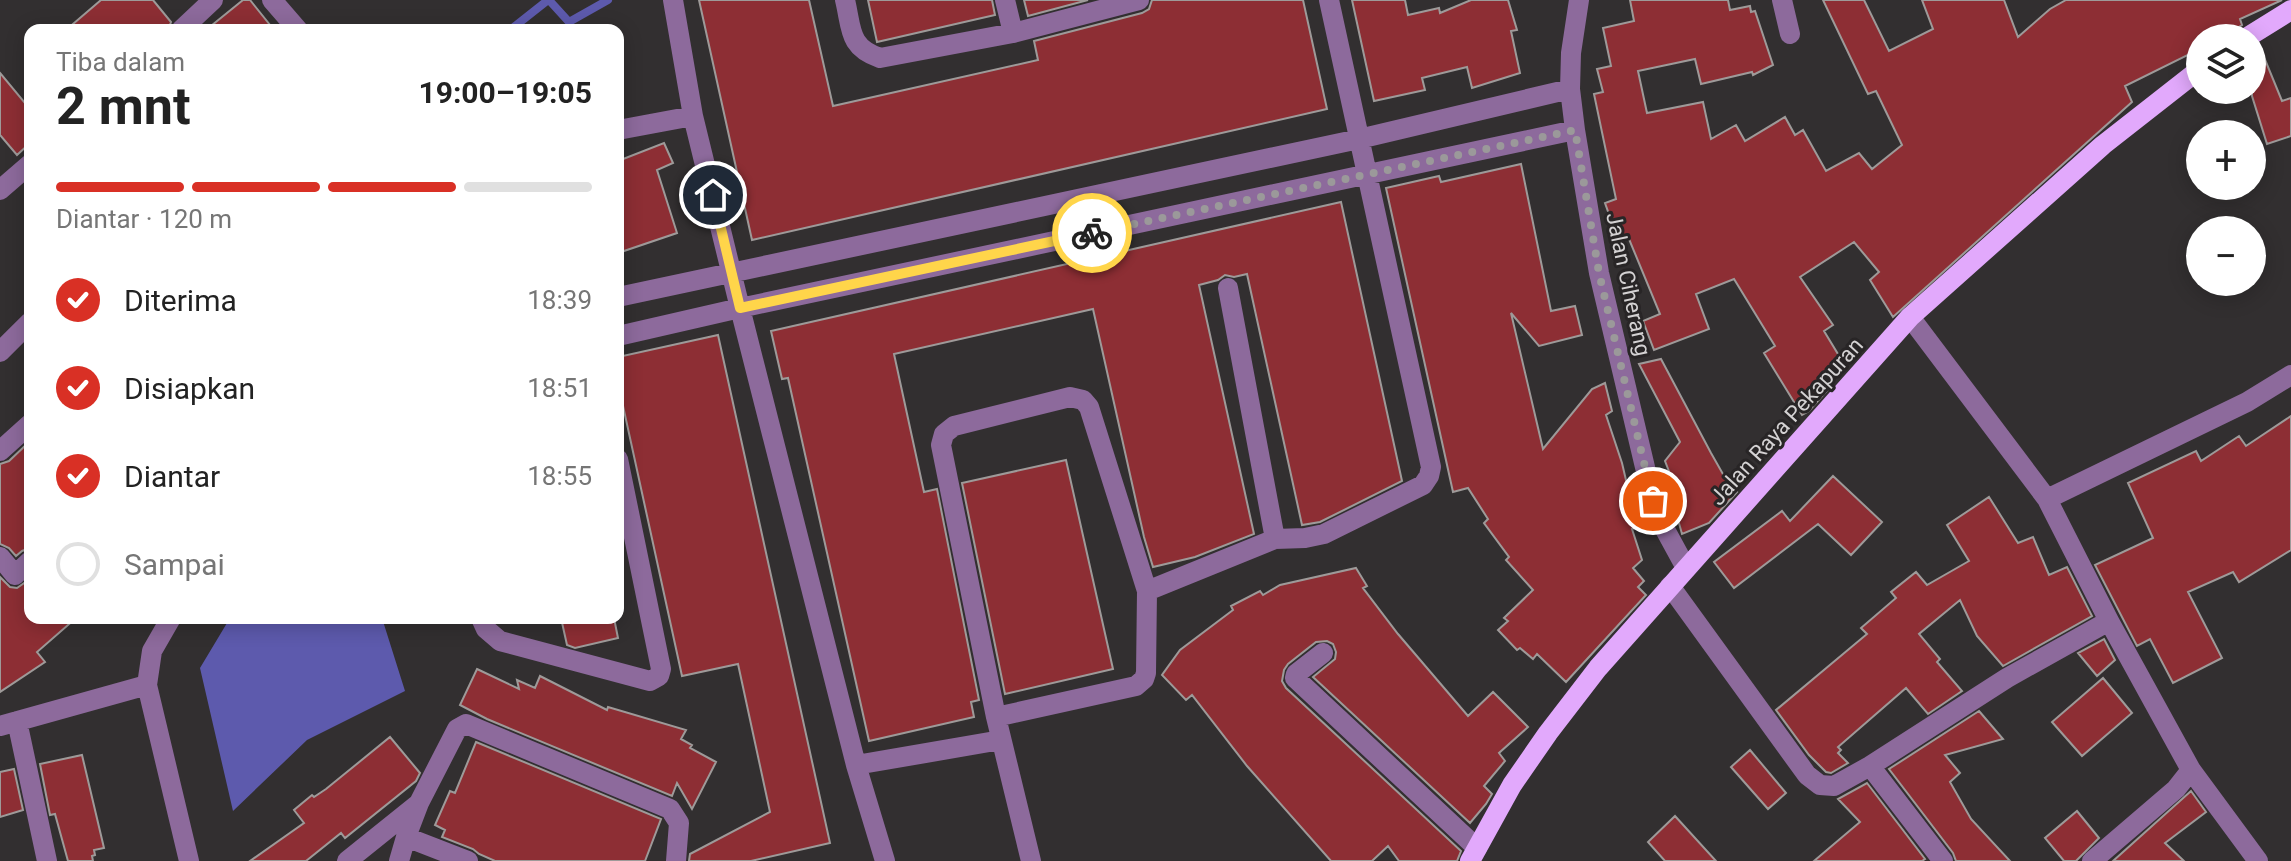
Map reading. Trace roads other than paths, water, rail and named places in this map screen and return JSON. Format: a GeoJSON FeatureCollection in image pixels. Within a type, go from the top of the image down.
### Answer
{"type":"FeatureCollection","features":[{"type":"Feature","properties":{"kind":"main road"},"geometry":{"type":"LineString","coordinates":[[2266,26],[2291,10]]}},
{"type":"Feature","properties":{"kind":"main road","name":"Jalan Raya Pekapuran"},"geometry":{"type":"LineString","coordinates":[[1473,855],[1512,785],[1598,668],[1910,317],[2103,145],[2186,80]]}},
{"type":"Feature","properties":{"kind":"street"},"geometry":{"type":"LineString","coordinates":[[187,24],[213,0]]}},
{"type":"Feature","properties":{"kind":"street"},"geometry":{"type":"LineString","coordinates":[[272,0],[293,24]]}},
{"type":"Feature","properties":{"kind":"street"},"geometry":{"type":"LineString","coordinates":[[673,0],[693,116],[740,308],[856,765],[885,861]]}},
{"type":"Feature","properties":{"kind":"street"},"geometry":{"type":"LineString","coordinates":[[845,0],[855,42],[864,52],[880,58],[1013,33],[1139,0]]}},
{"type":"Feature","properties":{"kind":"street"},"geometry":{"type":"LineString","coordinates":[[1005,0],[1013,33]]}},
{"type":"Feature","properties":{"kind":"street"},"geometry":{"type":"LineString","coordinates":[[1147,591],[1275,539],[1324,534],[1423,485],[1429,476],[1431,467],[1329,0]]}},
{"type":"Feature","properties":{"kind":"street","name":"Jalan Ciherang"},"geometry":{"type":"LineString","coordinates":[[1579,0],[1571,53],[1570,89],[1599,273],[1653,501],[1686,568]]}},
{"type":"Feature","properties":{"kind":"street"},"geometry":{"type":"LineString","coordinates":[[1782,0],[1790,34]]}},
{"type":"Feature","properties":{"kind":"street"},"geometry":{"type":"LineString","coordinates":[[624,296],[1359,139],[1570,89]]}},
{"type":"Feature","properties":{"kind":"street"},"geometry":{"type":"LineString","coordinates":[[624,129],[693,116]]}},
{"type":"Feature","properties":{"kind":"street"},"geometry":{"type":"LineString","coordinates":[[624,335],[1575,130]]}},
{"type":"Feature","properties":{"kind":"street"},"geometry":{"type":"LineString","coordinates":[[0,190],[24,169]]}},
{"type":"Feature","properties":{"kind":"street"},"geometry":{"type":"LineString","coordinates":[[1228,288],[1275,539]]}},
{"type":"Feature","properties":{"kind":"street"},"geometry":{"type":"LineString","coordinates":[[1910,317],[2047,499],[2109,621],[2191,770],[2258,861]]}},
{"type":"Feature","properties":{"kind":"street"},"geometry":{"type":"LineString","coordinates":[[0,352],[24,328]]}},
{"type":"Feature","properties":{"kind":"street"},"geometry":{"type":"LineString","coordinates":[[2047,499],[2247,402],[2291,375]]}},
{"type":"Feature","properties":{"kind":"street"},"geometry":{"type":"LineString","coordinates":[[996,717],[1136,686],[1146,673],[1147,591],[1089,407],[1083,400],[1070,397],[954,426],[944,434],[941,445],[996,717],[1031,861]]}},
{"type":"Feature","properties":{"kind":"street"},"geometry":{"type":"LineString","coordinates":[[0,451],[24,429]]}},
{"type":"Feature","properties":{"kind":"street"},"geometry":{"type":"LineString","coordinates":[[484,624],[500,641],[650,681],[659,676],[661,669],[624,488]]}},
{"type":"Feature","properties":{"kind":"street"},"geometry":{"type":"LineString","coordinates":[[0,557],[15,575],[24,567]]}},
{"type":"Feature","properties":{"kind":"street"},"geometry":{"type":"LineString","coordinates":[[1670,586],[1807,775],[1820,785],[1834,786],[1870,766],[2007,678],[2109,621]]}},
{"type":"Feature","properties":{"kind":"street"},"geometry":{"type":"LineString","coordinates":[[168,624],[152,651],[147,685],[189,861]]}},
{"type":"Feature","properties":{"kind":"street"},"geometry":{"type":"LineString","coordinates":[[1323,653],[1295,678],[1473,855]]}},
{"type":"Feature","properties":{"kind":"street"},"geometry":{"type":"LineString","coordinates":[[47,861],[8,723],[147,685]]}},
{"type":"Feature","properties":{"kind":"street"},"geometry":{"type":"LineString","coordinates":[[399,861],[419,803],[457,729],[466,724],[670,809],[679,823],[676,861]]}},
{"type":"Feature","properties":{"kind":"street"},"geometry":{"type":"LineString","coordinates":[[856,765],[1001,740]]}},
{"type":"Feature","properties":{"kind":"street"},"geometry":{"type":"LineString","coordinates":[[1870,766],[1943,861]]}},
{"type":"Feature","properties":{"kind":"street"},"geometry":{"type":"LineString","coordinates":[[2092,861],[2176,789],[2191,770]]}},
{"type":"Feature","properties":{"kind":"street"},"geometry":{"type":"LineString","coordinates":[[347,861],[419,803]]}},
{"type":"Feature","properties":{"kind":"street"},"geometry":{"type":"LineString","coordinates":[[406,837],[468,861]]}},
{"type":"Feature","properties":{"kind":"waterway"},"geometry":{"type":"LineString","coordinates":[[518,24],[548,0]]}},
{"type":"Feature","properties":{"kind":"waterway"},"geometry":{"type":"LineString","coordinates":[[549,0],[569,22],[608,0]]}}]}
